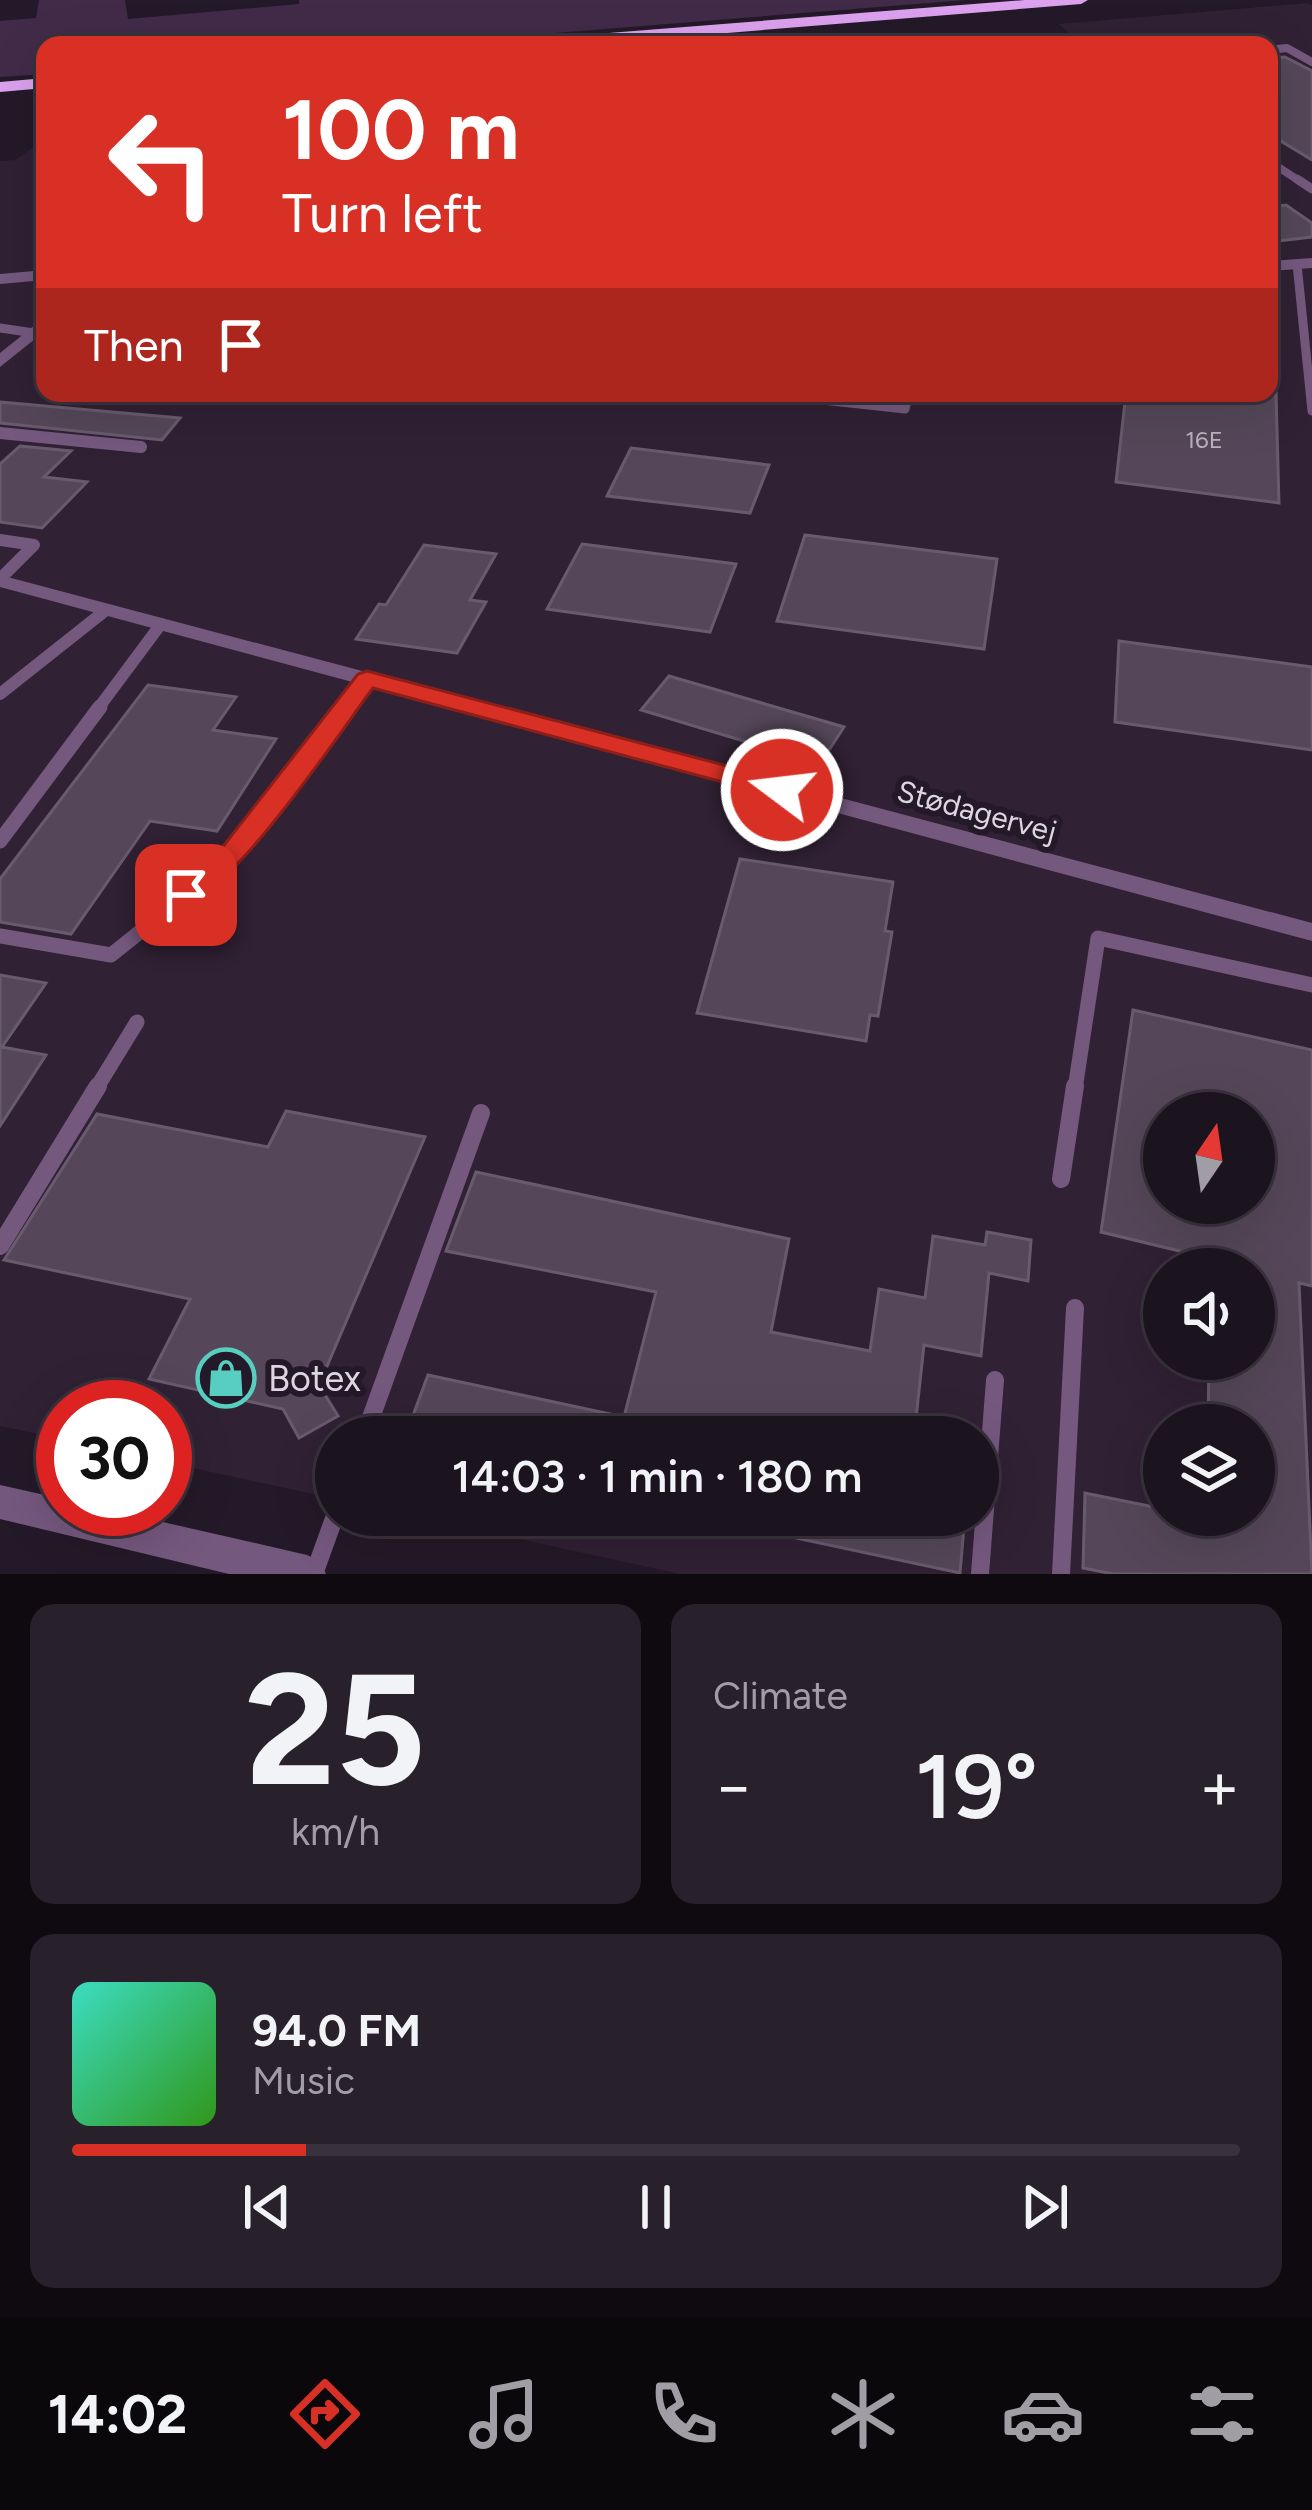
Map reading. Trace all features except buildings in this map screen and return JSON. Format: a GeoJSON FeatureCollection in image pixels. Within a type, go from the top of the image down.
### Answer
{"type":"FeatureCollection","features":[{"type":"Feature","properties":{"kind":"highway"},"geometry":{"type":"LineString","coordinates":[[632,36],[1081,0]]}},
{"type":"Feature","properties":{"kind":"highway"},"geometry":{"type":"LineString","coordinates":[[0,87],[36,84]]}},
{"type":"Feature","properties":{"kind":"street"},"geometry":{"type":"LineString","coordinates":[[0,279],[36,276]]}},
{"type":"Feature","properties":{"kind":"street"},"geometry":{"type":"LineString","coordinates":[[0,362],[36,335]]}},
{"type":"Feature","properties":{"kind":"street","name":"Stødagervej"},"geometry":{"type":"LineString","coordinates":[[0,580],[1312,932]]}},
{"type":"Feature","properties":{"kind":"street"},"geometry":{"type":"LineString","coordinates":[[0,1502],[310,1574]]}},
{"type":"Feature","properties":{"kind":"lane"},"geometry":{"type":"LineString","coordinates":[[1278,49],[1287,48],[1312,62]]}},
{"type":"Feature","properties":{"kind":"lane"},"geometry":{"type":"LineString","coordinates":[[1278,166],[1312,189]]}},
{"type":"Feature","properties":{"kind":"lane"},"geometry":{"type":"LineString","coordinates":[[1305,264],[1312,411]]}},
{"type":"Feature","properties":{"kind":"lane"},"geometry":{"type":"LineString","coordinates":[[0,328],[36,334]]}},
{"type":"Feature","properties":{"kind":"lane"},"geometry":{"type":"LineString","coordinates":[[835,402],[904,410],[906,402]]}},
{"type":"Feature","properties":{"kind":"lane"},"geometry":{"type":"LineString","coordinates":[[0,433],[141,447]]}},
{"type":"Feature","properties":{"kind":"lane"},"geometry":{"type":"LineString","coordinates":[[0,540],[34,545],[0,580]]}},
{"type":"Feature","properties":{"kind":"lane"},"geometry":{"type":"LineString","coordinates":[[0,694],[106,610]]}},
{"type":"Feature","properties":{"kind":"lane"},"geometry":{"type":"LineString","coordinates":[[0,841],[161,624]]}},
{"type":"Feature","properties":{"kind":"lane"},"geometry":{"type":"LineString","coordinates":[[0,936],[112,955],[224,865],[367,679]]}},
{"type":"Feature","properties":{"kind":"lane"},"geometry":{"type":"LineString","coordinates":[[1061,1179],[1098,938],[1312,985]]}},
{"type":"Feature","properties":{"kind":"lane"},"geometry":{"type":"LineString","coordinates":[[0,1246],[137,1022]]}},
{"type":"Feature","properties":{"kind":"lane"},"geometry":{"type":"LineString","coordinates":[[372,1416],[482,1113]]}},
{"type":"Feature","properties":{"kind":"lane"},"geometry":{"type":"LineString","coordinates":[[1061,1574],[1075,1309]]}},
{"type":"Feature","properties":{"kind":"lane"},"geometry":{"type":"LineString","coordinates":[[980,1574],[995,1380]]}},
{"type":"Feature","properties":{"kind":"lane"},"geometry":{"type":"LineString","coordinates":[[310,1574],[326,1536]]}},
{"type":"Feature","properties":{"kind":"shaded area"},"geometry":{"type":"Polygon","coordinates":[[[39,0],[125,0],[128,19],[299,4],[299,0],[966,0],[516,36],[36,36],[36,75],[0,77],[0,21],[36,18],[39,0]]]}},
{"type":"Feature","properties":{"kind":"shaded area"},"geometry":{"type":"Polygon","coordinates":[[[1312,5],[1312,1574],[680,1574],[506,1536],[999,1536],[999,1416],[315,1416],[315,1494],[192,1468],[192,1380],[36,1380],[36,1433],[0,1426],[0,161],[15,160],[36,145],[36,402],[1278,402],[1278,36],[1072,36],[1059,24],[1312,5]]]}},
{"type":"Feature","properties":{"kind":"place","name":"Botex"},"geometry":{"type":"Point","coordinates":[226,1378]}},
{"type":"Feature","properties":{"kind":"route"},"geometry":{"type":"LineString","coordinates":[[186,895],[224,865],[367,679],[782,790]]}}]}
